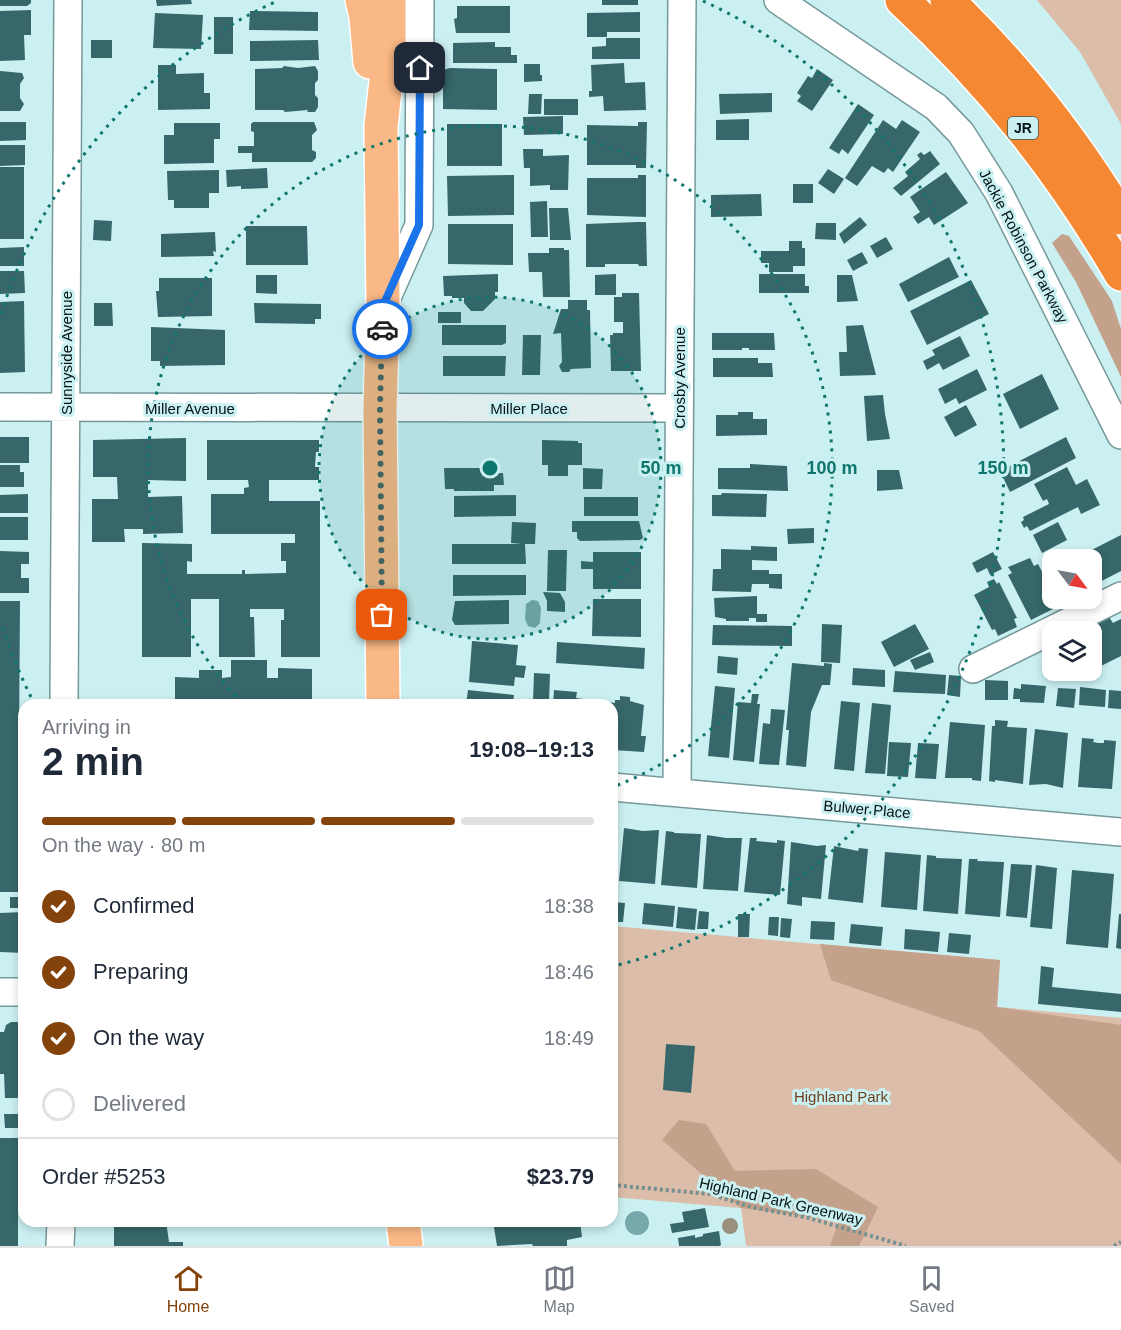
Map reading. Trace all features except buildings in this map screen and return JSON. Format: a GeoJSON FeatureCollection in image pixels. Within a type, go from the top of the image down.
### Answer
{"type":"FeatureCollection","features":[{"type":"Feature","properties":{"kind":"highway","name":"JR"},"geometry":{"type":"LineString","coordinates":[[902,0],[967,63],[1034,141],[1082,208],[1121,274]]}},
{"type":"Feature","properties":{"kind":"highway","name":"JR"},"geometry":{"type":"LineString","coordinates":[[946,0],[984,36],[1038,99],[1088,165],[1121,218]]}},
{"type":"Feature","properties":{"kind":"main road"},"geometry":{"type":"LineString","coordinates":[[362,0],[366,17],[368,55],[381,126]]}},
{"type":"Feature","properties":{"kind":"main road"},"geometry":{"type":"LineString","coordinates":[[383,699],[380,409],[383,306],[381,126],[390,54],[389,0]]}},
{"type":"Feature","properties":{"kind":"main road"},"geometry":{"type":"LineString","coordinates":[[404,1227],[406,1246]]}},
{"type":"Feature","properties":{"kind":"street","name":"Sunnyside Avenue"},"geometry":{"type":"LineString","coordinates":[[64,699],[68,0]]}},
{"type":"Feature","properties":{"kind":"street"},"geometry":{"type":"LineString","coordinates":[[383,306],[419,225],[420,0]]}},
{"type":"Feature","properties":{"kind":"street","name":"Crosby Avenue"},"geometry":{"type":"LineString","coordinates":[[677,792],[681,0]]}},
{"type":"Feature","properties":{"kind":"street","name":"Jackie Robinson Parkway"},"geometry":{"type":"LineString","coordinates":[[778,0],[936,107],[960,133],[999,193],[1121,435]]}},
{"type":"Feature","properties":{"kind":"street","name":"Miller Avenue"},"geometry":{"type":"LineString","coordinates":[[0,407],[380,409]]}},
{"type":"Feature","properties":{"kind":"street","name":"Miller Place"},"geometry":{"type":"LineString","coordinates":[[380,409],[679,408]]}},
{"type":"Feature","properties":{"kind":"street"},"geometry":{"type":"LineString","coordinates":[[973,669],[1121,596]]}},
{"type":"Feature","properties":{"kind":"street","name":"Bulwer Place"},"geometry":{"type":"LineString","coordinates":[[618,787],[1121,832]]}},
{"type":"Feature","properties":{"kind":"street"},"geometry":{"type":"LineString","coordinates":[[0,992],[18,992]]}},
{"type":"Feature","properties":{"kind":"street"},"geometry":{"type":"LineString","coordinates":[[60,1246],[61,1227]]}},
{"type":"Feature","properties":{"kind":"path","name":"Highland Park Greenway"},"geometry":{"type":"LineString","coordinates":[[618,1186],[710,1194],[751,1207],[809,1218],[906,1246]]}},
{"type":"Feature","properties":{"kind":"path"},"geometry":{"type":"LineString","coordinates":[[1114,1246],[1121,1242]]}},
{"type":"Feature","properties":{"kind":"green space"},"geometry":{"type":"Polygon","coordinates":[[[1037,0],[1121,0],[1121,124],[1080,52],[1037,0]]]}},
{"type":"Feature","properties":{"kind":"green space","name":"Highland Park"},"geometry":{"type":"Polygon","coordinates":[[[618,927],[1000,960],[997,1007],[1121,1018],[1121,1246],[746,1246],[741,1208],[618,1198],[618,927]]]}},
{"type":"Feature","properties":{"kind":"shaded area"},"geometry":{"type":"Polygon","coordinates":[[[1062,234],[1069,236],[1112,301],[1121,329],[1121,377],[1076,282],[1052,243],[1062,234]]]}},
{"type":"Feature","properties":{"kind":"shaded area"},"geometry":{"type":"Polygon","coordinates":[[[820,944],[1000,960],[997,1007],[1121,1025],[1121,1164],[979,1031],[831,980],[820,944]]]}},
{"type":"Feature","properties":{"kind":"shaded area"},"geometry":{"type":"Polygon","coordinates":[[[679,1120],[706,1124],[735,1171],[816,1169],[878,1207],[859,1246],[830,1246],[839,1221],[741,1208],[662,1140],[679,1120]]]}},
{"type":"Feature","properties":{"kind":"water"},"geometry":{"type":"Polygon","coordinates":[[[532,600],[538,601],[541,608],[540,623],[535,628],[528,626],[525,619],[526,604],[532,600]]]}},
{"type":"Feature","properties":{"kind":"water"},"geometry":{"type":"Polygon","coordinates":[[[632,1211],[642,1211],[649,1218],[649,1228],[642,1235],[632,1235],[625,1228],[625,1218],[632,1211]]]}},
{"type":"Feature","properties":{"kind":"way so far"},"geometry":{"type":"LineString","coordinates":[[382,329],[380,409],[382,615]]}},
{"type":"Feature","properties":{"kind":"route"},"geometry":{"type":"LineString","coordinates":[[382,329],[383,306],[419,225],[420,68]]}}]}
